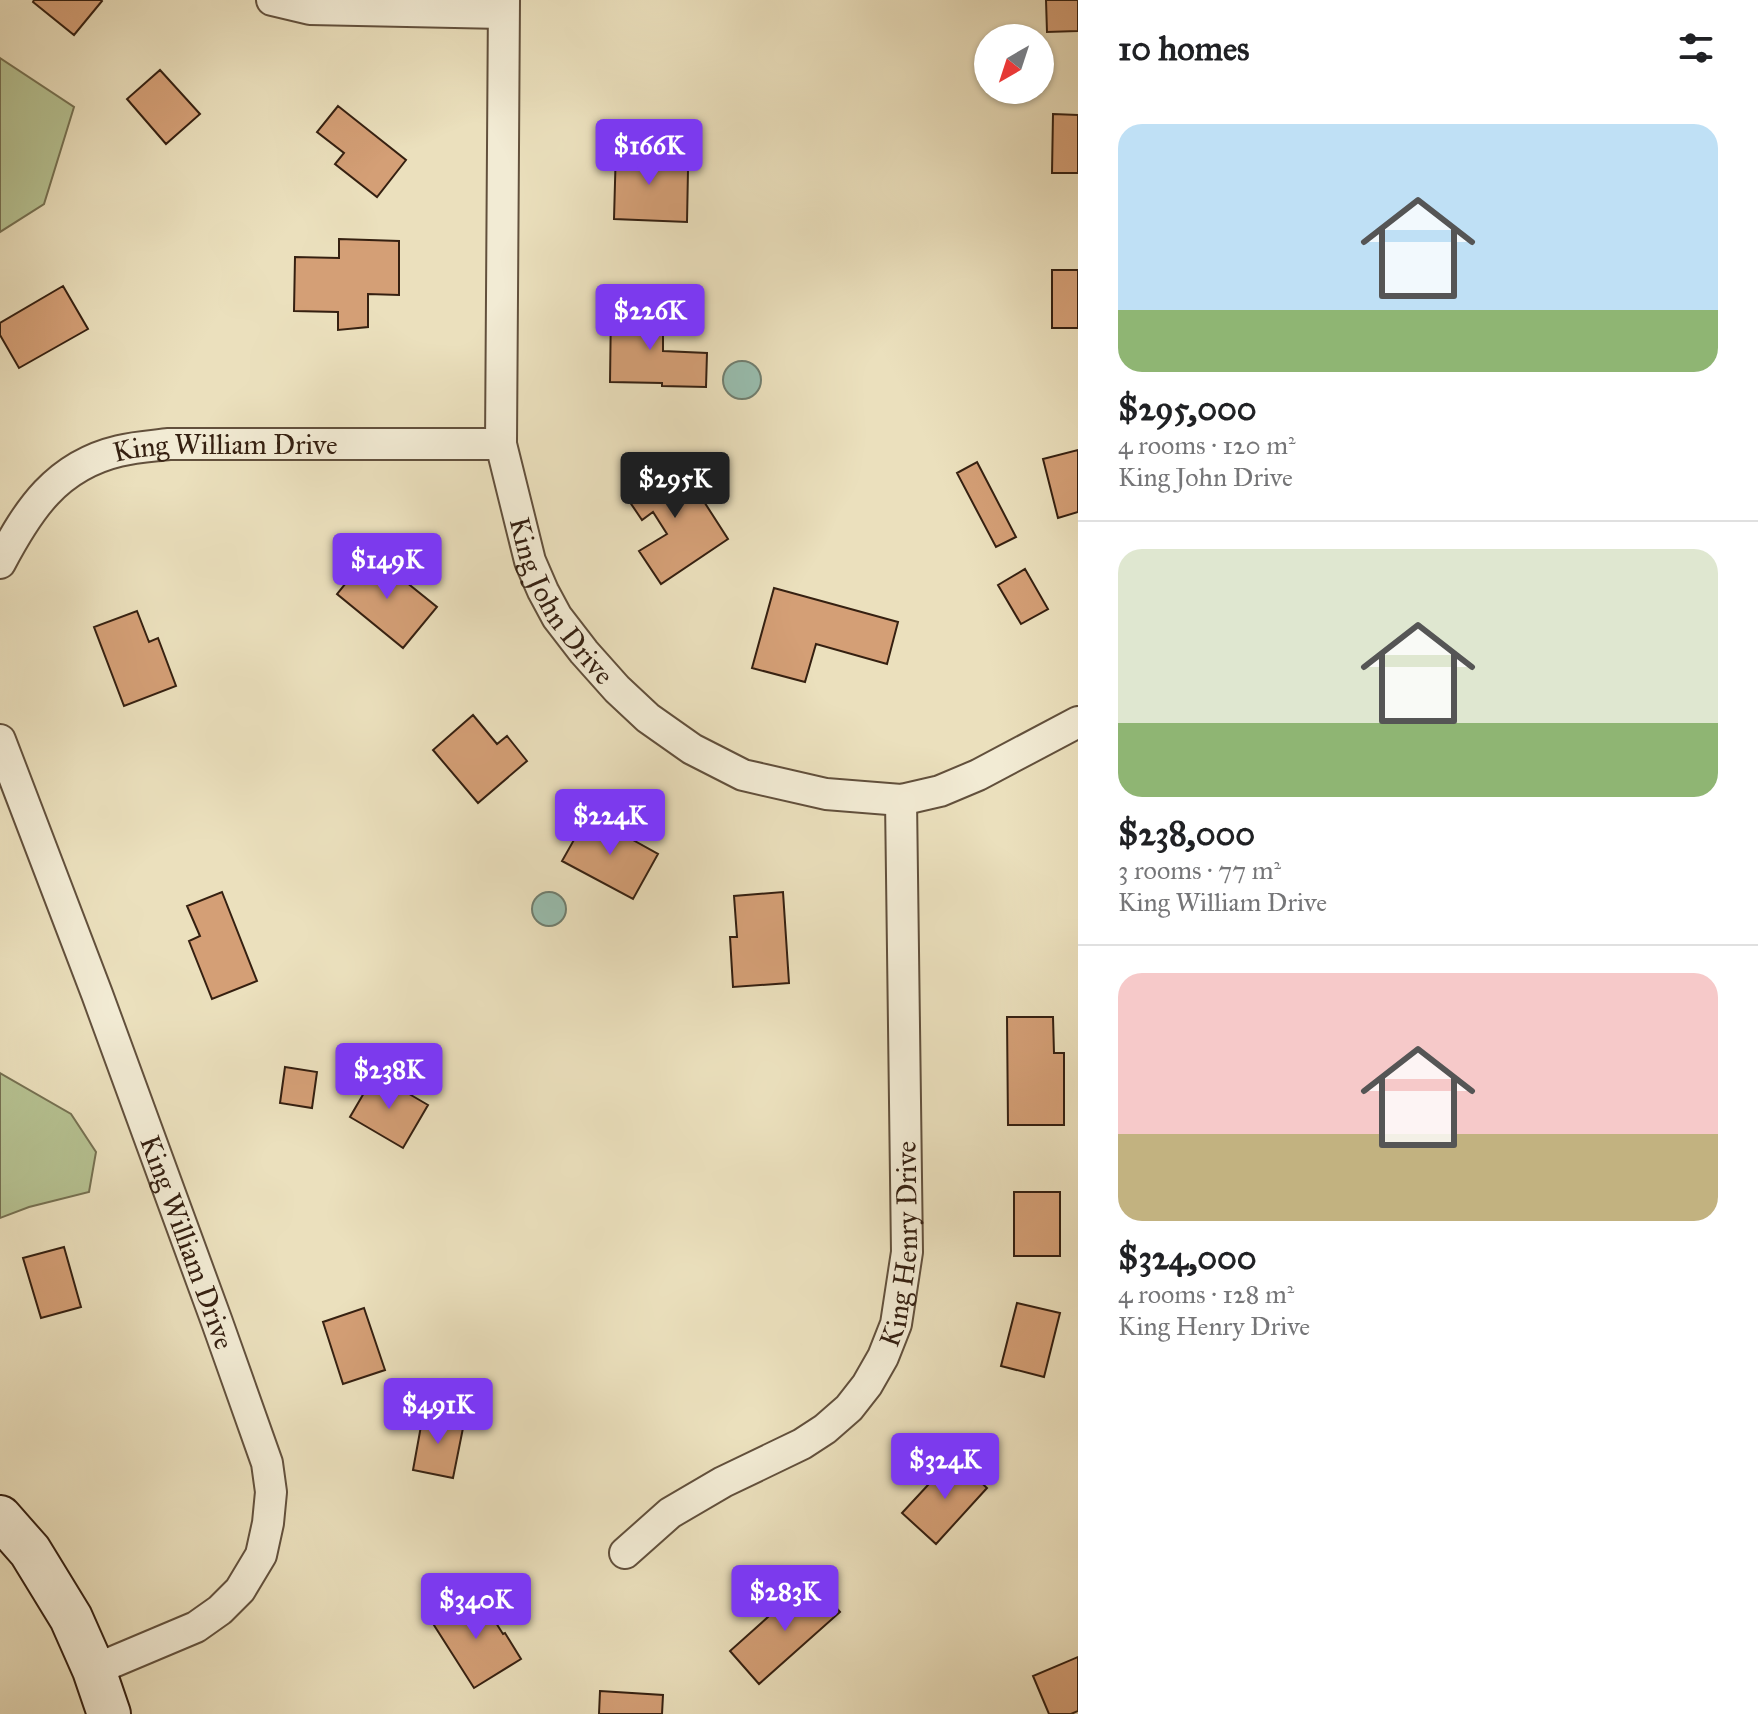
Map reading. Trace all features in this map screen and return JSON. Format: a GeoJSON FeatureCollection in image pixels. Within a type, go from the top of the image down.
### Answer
{"type":"FeatureCollection","features":[{"type":"Feature","properties":{"kind":"street"},"geometry":{"type":"LineString","coordinates":[[272,0],[310,9],[504,6]]}},
{"type":"Feature","properties":{"kind":"street","name":"King John Drive"},"geometry":{"type":"LineString","coordinates":[[504,6],[501,444],[530,561],[557,617],[584,652],[648,718],[692,749],[743,775],[826,794],[901,800],[940,791],[978,775],[1078,722]]}},
{"type":"Feature","properties":{"kind":"street","name":"King William Drive"},"geometry":{"type":"LineString","coordinates":[[0,563],[38,500],[62,478],[90,460],[120,450],[169,444],[501,444]]}},
{"type":"Feature","properties":{"kind":"street","name":"King William Drive"},"geometry":{"type":"LineString","coordinates":[[0,740],[103,1009],[217,1322],[267,1463],[271,1492],[261,1555],[240,1590],[220,1610],[196,1627],[94,1670]]}},
{"type":"Feature","properties":{"kind":"street","name":"King Henry Drive"},"geometry":{"type":"LineString","coordinates":[[625,1553],[670,1513],[825,1429],[849,1408],[867,1385],[883,1357],[896,1324],[907,1252],[901,800]]}},
{"type":"Feature","properties":{"kind":"street"},"geometry":{"type":"LineString","coordinates":[[0,1517],[30,1551],[71,1618],[109,1714]]}},
{"type":"Feature","properties":{"kind":"shaded area"},"geometry":{"type":"Polygon","coordinates":[[[0,58],[74,107],[44,204],[0,232],[0,58]]]}},
{"type":"Feature","properties":{"kind":"shaded area"},"geometry":{"type":"Polygon","coordinates":[[[742,361],[756,366],[761,380],[756,394],[742,399],[728,394],[723,380],[728,366],[742,361]]]}},
{"type":"Feature","properties":{"kind":"shaded area"},"geometry":{"type":"Polygon","coordinates":[[[549,892],[561,897],[566,909],[561,921],[549,926],[537,921],[532,909],[537,897],[549,892]]]}},
{"type":"Feature","properties":{"kind":"shaded area"},"geometry":{"type":"Polygon","coordinates":[[[0,1073],[71,1114],[96,1152],[89,1192],[29,1207],[0,1218],[0,1073]]]}},
{"type":"Feature","properties":{"kind":"building"},"geometry":{"type":"Polygon","coordinates":[[[34,0],[101,0],[102,1],[74,35],[34,0]]]}},
{"type":"Feature","properties":{"kind":"building"},"geometry":{"type":"Polygon","coordinates":[[[1046,0],[1078,0],[1078,31],[1054,32],[1054,24],[1047,24],[1046,0]]]}},
{"type":"Feature","properties":{"kind":"building"},"geometry":{"type":"Polygon","coordinates":[[[160,70],[200,114],[166,144],[127,99],[160,70]]]}},
{"type":"Feature","properties":{"kind":"building"},"geometry":{"type":"Polygon","coordinates":[[[338,106],[406,160],[377,197],[335,164],[344,153],[317,132],[338,106]]]}},
{"type":"Feature","properties":{"kind":"building"},"geometry":{"type":"Polygon","coordinates":[[[1053,114],[1078,115],[1078,173],[1052,173],[1053,114]]]}},
{"type":"Feature","properties":{"kind":"building"},"geometry":{"type":"Polygon","coordinates":[[[616,147],[667,149],[667,169],[688,170],[687,222],[614,219],[616,147]]]}},
{"type":"Feature","properties":{"kind":"building"},"geometry":{"type":"Polygon","coordinates":[[[339,239],[399,241],[399,295],[368,294],[368,327],[338,330],[338,312],[294,311],[295,257],[339,258],[339,239]]]}},
{"type":"Feature","properties":{"kind":"building"},"geometry":{"type":"Polygon","coordinates":[[[1052,270],[1078,270],[1078,328],[1052,328],[1052,270]]]}},
{"type":"Feature","properties":{"kind":"building"},"geometry":{"type":"Polygon","coordinates":[[[63,286],[88,329],[19,368],[0,335],[0,323],[63,286]]]}},
{"type":"Feature","properties":{"kind":"building"},"geometry":{"type":"Polygon","coordinates":[[[611,307],[663,308],[663,351],[707,353],[706,387],[610,382],[611,307]]]}},
{"type":"Feature","properties":{"kind":"building"},"geometry":{"type":"Polygon","coordinates":[[[1078,450],[1078,512],[1058,518],[1043,459],[1078,450]]]}},
{"type":"Feature","properties":{"kind":"building"},"geometry":{"type":"Polygon","coordinates":[[[676,458],[728,539],[661,584],[639,551],[667,534],[653,512],[642,520],[623,492],[676,458]]]}},
{"type":"Feature","properties":{"kind":"building"},"geometry":{"type":"Polygon","coordinates":[[[977,462],[1016,537],[996,547],[957,473],[977,462]]]}},
{"type":"Feature","properties":{"kind":"building"},"geometry":{"type":"Polygon","coordinates":[[[370,553],[437,607],[403,648],[337,594],[370,553]]]}},
{"type":"Feature","properties":{"kind":"building"},"geometry":{"type":"Polygon","coordinates":[[[1025,569],[1048,609],[1021,624],[998,585],[1025,569]]]}},
{"type":"Feature","properties":{"kind":"building"},"geometry":{"type":"Polygon","coordinates":[[[774,588],[898,622],[887,664],[816,644],[805,682],[752,668],[774,588]]]}},
{"type":"Feature","properties":{"kind":"building"},"geometry":{"type":"Polygon","coordinates":[[[137,611],[149,642],[158,638],[176,686],[124,706],[94,627],[137,611]]]}},
{"type":"Feature","properties":{"kind":"building"},"geometry":{"type":"Polygon","coordinates":[[[473,715],[497,744],[507,736],[527,761],[478,803],[433,750],[473,715]]]}},
{"type":"Feature","properties":{"kind":"building"},"geometry":{"type":"Polygon","coordinates":[[[588,815],[658,854],[633,899],[562,861],[588,815]]]}},
{"type":"Feature","properties":{"kind":"building"},"geometry":{"type":"Polygon","coordinates":[[[222,892],[257,981],[212,999],[189,941],[200,936],[187,906],[222,892]]]}},
{"type":"Feature","properties":{"kind":"building"},"geometry":{"type":"Polygon","coordinates":[[[783,892],[789,983],[733,987],[730,937],[737,937],[734,896],[783,892]]]}},
{"type":"Feature","properties":{"kind":"building"},"geometry":{"type":"Polygon","coordinates":[[[1007,1017],[1053,1017],[1054,1053],[1064,1053],[1064,1125],[1008,1125],[1007,1017]]]}},
{"type":"Feature","properties":{"kind":"building"},"geometry":{"type":"Polygon","coordinates":[[[285,1067],[317,1072],[312,1108],[280,1103],[285,1067]]]}},
{"type":"Feature","properties":{"kind":"building"},"geometry":{"type":"Polygon","coordinates":[[[375,1074],[428,1105],[403,1148],[350,1117],[375,1074]]]}},
{"type":"Feature","properties":{"kind":"building"},"geometry":{"type":"Polygon","coordinates":[[[1014,1192],[1060,1192],[1060,1256],[1014,1256],[1014,1192]]]}},
{"type":"Feature","properties":{"kind":"building"},"geometry":{"type":"Polygon","coordinates":[[[64,1247],[81,1307],[41,1318],[23,1258],[64,1247]]]}},
{"type":"Feature","properties":{"kind":"building"},"geometry":{"type":"Polygon","coordinates":[[[1017,1303],[1060,1313],[1044,1377],[1001,1366],[1017,1303]]]}},
{"type":"Feature","properties":{"kind":"building"},"geometry":{"type":"Polygon","coordinates":[[[364,1308],[385,1370],[343,1384],[323,1322],[364,1308]]]}},
{"type":"Feature","properties":{"kind":"building"},"geometry":{"type":"Polygon","coordinates":[[[423,1415],[464,1423],[453,1478],[413,1470],[423,1415]]]}},
{"type":"Feature","properties":{"kind":"building"},"geometry":{"type":"Polygon","coordinates":[[[954,1457],[987,1488],[936,1544],[902,1513],[954,1457]]]}},
{"type":"Feature","properties":{"kind":"building"},"geometry":{"type":"Polygon","coordinates":[[[814,1582],[840,1612],[759,1684],[730,1651],[778,1608],[781,1611],[814,1582]]]}},
{"type":"Feature","properties":{"kind":"building"},"geometry":{"type":"Polygon","coordinates":[[[473,1594],[505,1633],[521,1659],[474,1688],[432,1622],[473,1594]]]}},
{"type":"Feature","properties":{"kind":"building"},"geometry":{"type":"Polygon","coordinates":[[[1078,1657],[1078,1711],[1049,1714],[1033,1676],[1078,1657]]]}},
{"type":"Feature","properties":{"kind":"building"},"geometry":{"type":"Polygon","coordinates":[[[600,1691],[663,1695],[662,1714],[599,1714],[600,1691]]]}}]}
